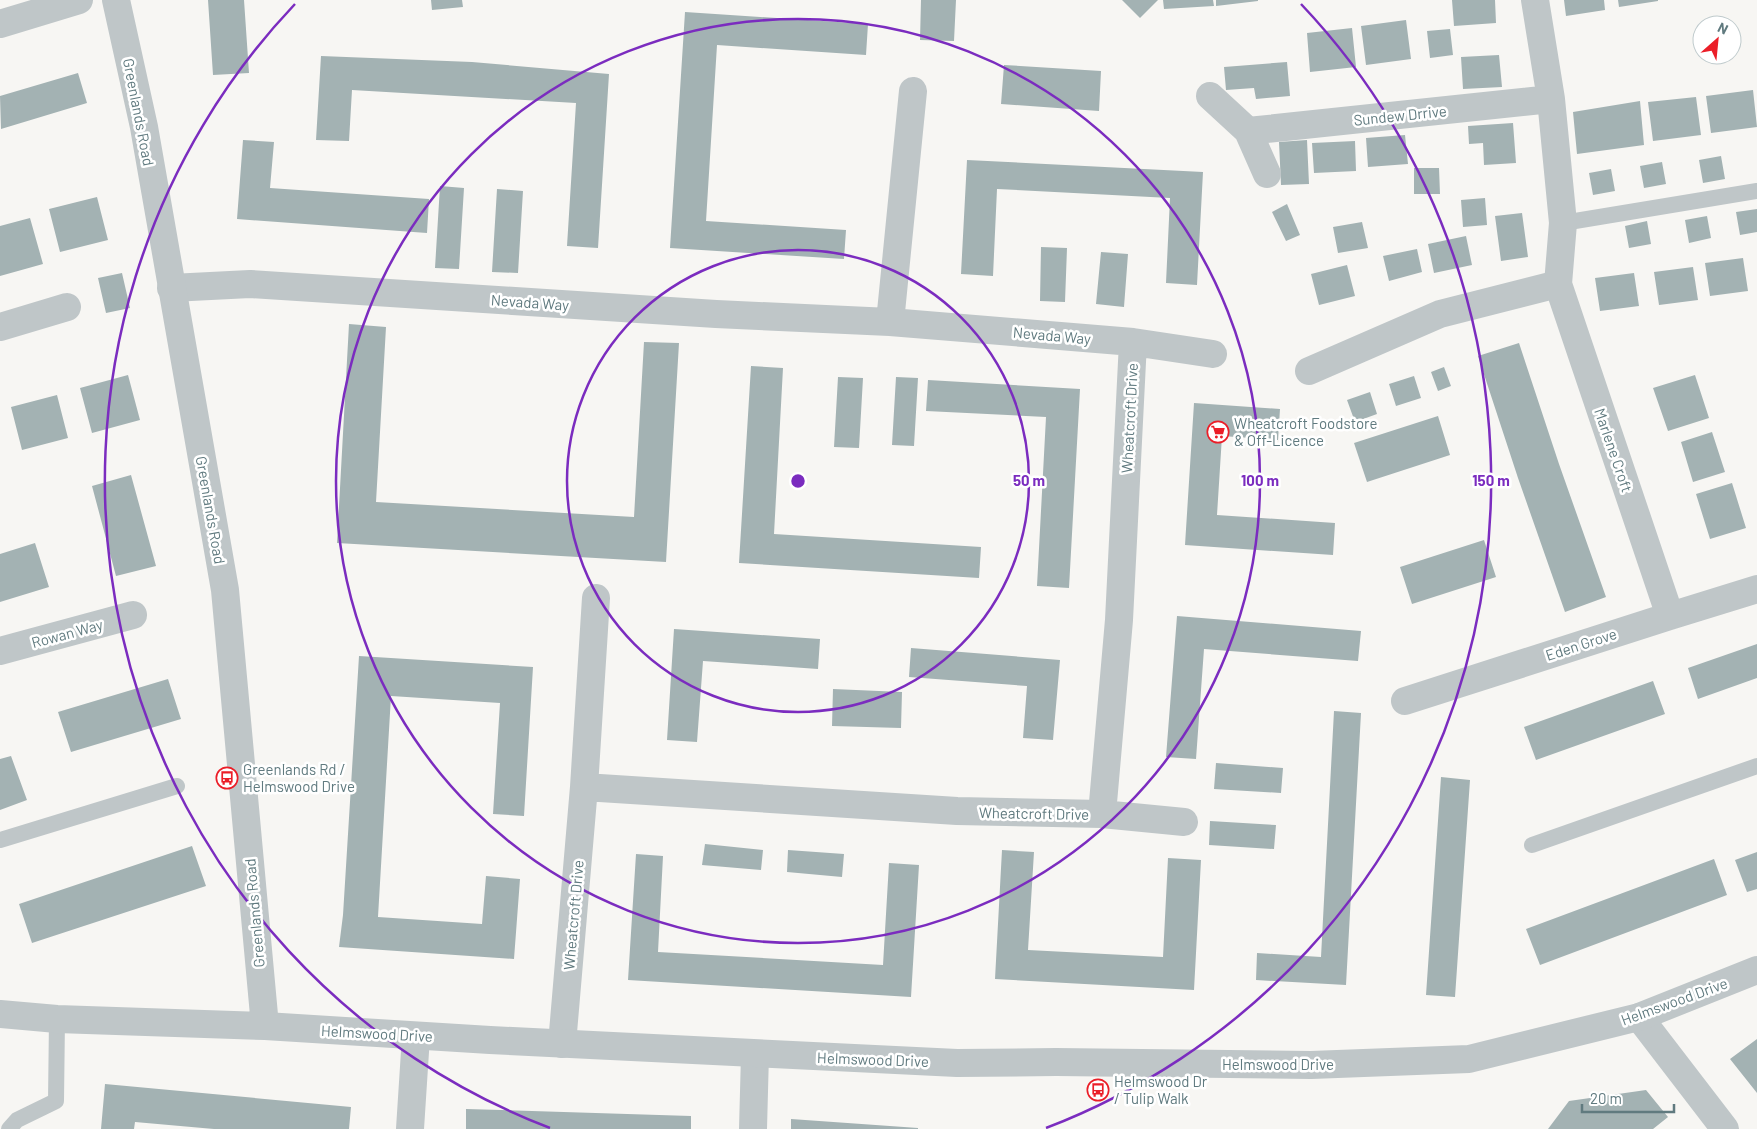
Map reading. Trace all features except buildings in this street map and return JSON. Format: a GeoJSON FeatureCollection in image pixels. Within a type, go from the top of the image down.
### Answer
{"type":"FeatureCollection","features":[{"type":"Feature","properties":{"kind":"street"},"geometry":{"type":"LineString","coordinates":[[0,24],[79,0]]}},
{"type":"Feature","properties":{"kind":"street","name":"Greenlands Road"},"geometry":{"type":"LineString","coordinates":[[116,0],[144,127],[225,590],[265,1026]]}},
{"type":"Feature","properties":{"kind":"street","name":"Marlene Croft"},"geometry":{"type":"LineString","coordinates":[[1535,0],[1551,99],[1563,223],[1558,284],[1670,616]]}},
{"type":"Feature","properties":{"kind":"street"},"geometry":{"type":"LineString","coordinates":[[890,322],[913,92]]}},
{"type":"Feature","properties":{"kind":"street"},"geometry":{"type":"LineString","coordinates":[[1210,96],[1248,131],[1267,174]]}},
{"type":"Feature","properties":{"kind":"street","name":"Sundew Drrive"},"geometry":{"type":"LineString","coordinates":[[1248,131],[1551,99]]}},
{"type":"Feature","properties":{"kind":"street","name":"Nevada Way"},"geometry":{"type":"LineString","coordinates":[[171,288],[250,284],[716,314],[890,322],[1133,342],[1213,354]]}},
{"type":"Feature","properties":{"kind":"street"},"geometry":{"type":"LineString","coordinates":[[1308,371],[1440,314],[1558,284]]}},
{"type":"Feature","properties":{"kind":"street"},"geometry":{"type":"LineString","coordinates":[[0,327],[67,307]]}},
{"type":"Feature","properties":{"kind":"street","name":"Wheatcroft Drive"},"geometry":{"type":"LineString","coordinates":[[584,787],[957,811],[1102,814],[1118,620],[1133,342]]}},
{"type":"Feature","properties":{"kind":"street","name":"Eden Grove"},"geometry":{"type":"LineString","coordinates":[[1405,702],[1757,589]]}},
{"type":"Feature","properties":{"kind":"street","name":"Wheatcroft Drive"},"geometry":{"type":"LineString","coordinates":[[562,1044],[584,787],[596,598]]}},
{"type":"Feature","properties":{"kind":"street","name":"Rowan Way"},"geometry":{"type":"LineString","coordinates":[[0,651],[133,615]]}},
{"type":"Feature","properties":{"kind":"street"},"geometry":{"type":"LineString","coordinates":[[1102,814],[1184,822]]}},
{"type":"Feature","properties":{"kind":"street","name":"Helmswood Drive"},"geometry":{"type":"LineString","coordinates":[[0,1014],[56,1019],[265,1026],[562,1044],[957,1062],[1310,1065],[1469,1059],[1639,1017],[1757,970]]}},
{"type":"Feature","properties":{"kind":"street"},"geometry":{"type":"LineString","coordinates":[[1639,1017],[1725,1129]]}},
{"type":"Feature","properties":{"kind":"street"},"geometry":{"type":"LineString","coordinates":[[410,1129],[416,1036]]}},
{"type":"Feature","properties":{"kind":"street"},"geometry":{"type":"LineString","coordinates":[[753,1129],[755,1054]]}},
{"type":"Feature","properties":{"kind":"lane"},"geometry":{"type":"LineString","coordinates":[[1563,223],[1757,191]]}},
{"type":"Feature","properties":{"kind":"lane"},"geometry":{"type":"LineString","coordinates":[[1532,845],[1757,766]]}},
{"type":"Feature","properties":{"kind":"lane"},"geometry":{"type":"LineString","coordinates":[[0,840],[177,786]]}},
{"type":"Feature","properties":{"kind":"lane"},"geometry":{"type":"LineString","coordinates":[[9,1129],[17,1120],[56,1100],[56,1019]]}},
{"type":"Feature","properties":{"kind":"place","name":"Wheatcroft Foodstore & Off-Licence"},"geometry":{"type":"Point","coordinates":[1218,432]}},
{"type":"Feature","properties":{"kind":"place","name":"Greenlands Rd / Helmswood Drive"},"geometry":{"type":"Point","coordinates":[227,778]}},
{"type":"Feature","properties":{"kind":"place","name":"Helmswood Dr / Tulip Walk"},"geometry":{"type":"Point","coordinates":[1098,1090]}}]}
